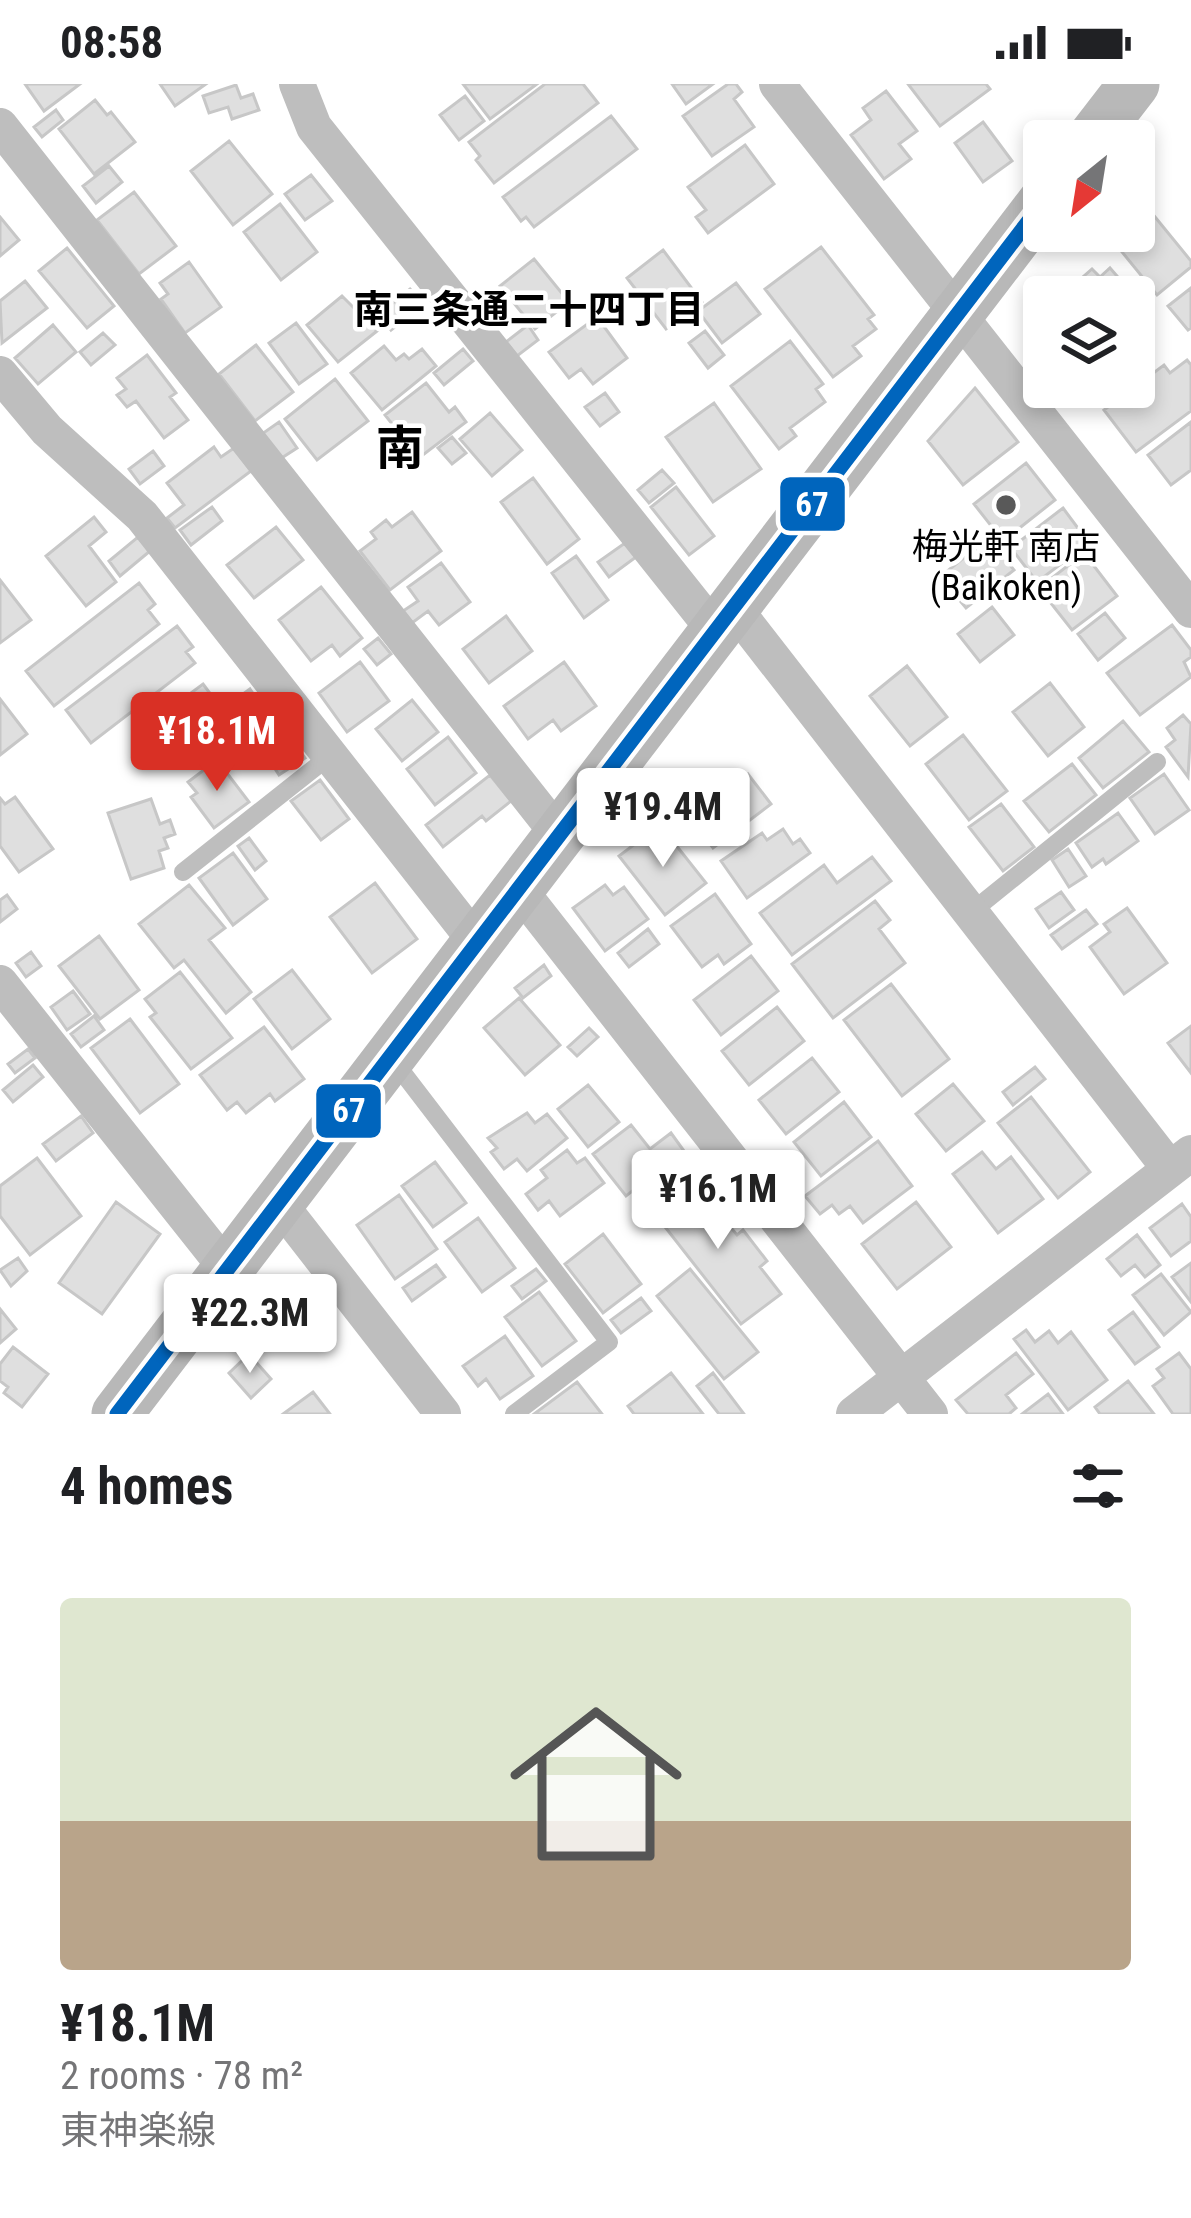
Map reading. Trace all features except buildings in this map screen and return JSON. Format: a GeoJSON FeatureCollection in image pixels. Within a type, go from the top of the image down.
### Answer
{"type":"FeatureCollection","features":[{"type":"Feature","properties":{"kind":"street"},"geometry":{"type":"LineString","coordinates":[[297,84],[314,127],[1180,1161],[854,1414]]}},
{"type":"Feature","properties":{"kind":"street"},"geometry":{"type":"LineString","coordinates":[[777,84],[1191,610]]}},
{"type":"Feature","properties":{"kind":"street"},"geometry":{"type":"LineString","coordinates":[[1106,120],[1134,84]]}},
{"type":"Feature","properties":{"kind":"street"},"geometry":{"type":"LineString","coordinates":[[0,126],[559,835]]}},
{"type":"Feature","properties":{"kind":"street"},"geometry":{"type":"LineString","coordinates":[[117,1414],[1023,229]]}},
{"type":"Feature","properties":{"kind":"street"},"geometry":{"type":"LineString","coordinates":[[0,374],[47,430],[142,516],[477,943]]}},
{"type":"Feature","properties":{"kind":"street"},"geometry":{"type":"LineString","coordinates":[[518,888],[930,1414]]}},
{"type":"Feature","properties":{"kind":"street"},"geometry":{"type":"LineString","coordinates":[[0,982],[226,1269]]}},
{"type":"Feature","properties":{"kind":"street"},"geometry":{"type":"LineString","coordinates":[[278,1202],[443,1414]]}},
{"type":"Feature","properties":{"kind":"lane"},"geometry":{"type":"LineString","coordinates":[[183,872],[331,755]]}},
{"type":"Feature","properties":{"kind":"lane"},"geometry":{"type":"LineString","coordinates":[[970,913],[1157,762]]}},
{"type":"Feature","properties":{"kind":"lane"},"geometry":{"type":"LineString","coordinates":[[390,1057],[610,1342],[514,1414]]}},
{"type":"Feature","properties":{"kind":"transit line","name":"67"},"geometry":{"type":"LineString","coordinates":[[117,1414],[1023,228]]}},
{"type":"Feature","properties":{"kind":"place","name":"梅光軒 南店 (Baikoken)"},"geometry":{"type":"Point","coordinates":[1006,505]}},
{"type":"Feature","properties":{"kind":"district","name":"南三条通二十四丁目"},"geometry":{"type":"Point","coordinates":[529,309]}},
{"type":"Feature","properties":{"kind":"district","name":"南"},"geometry":{"type":"Point","coordinates":[400,448]}}]}
